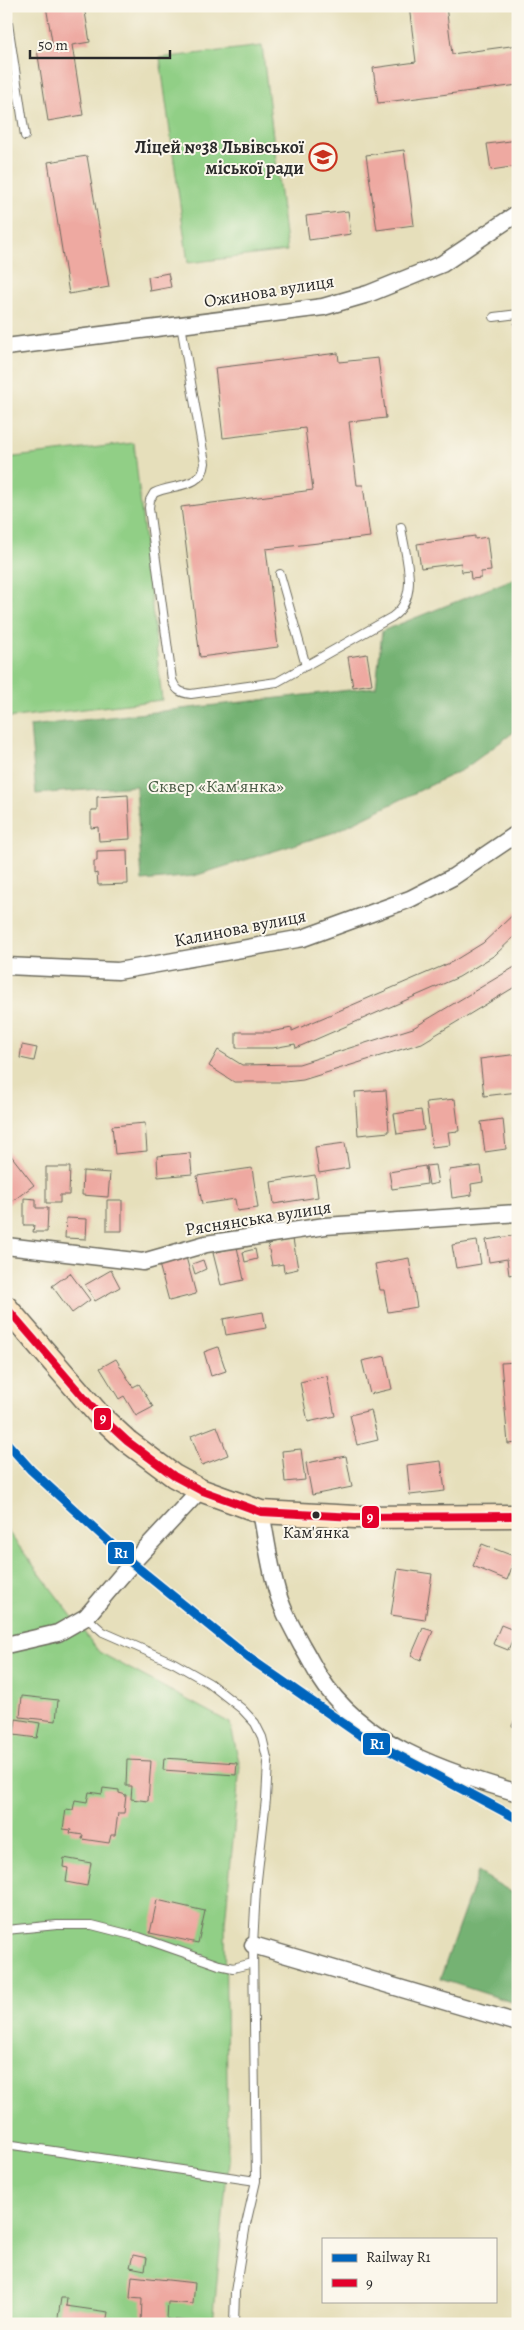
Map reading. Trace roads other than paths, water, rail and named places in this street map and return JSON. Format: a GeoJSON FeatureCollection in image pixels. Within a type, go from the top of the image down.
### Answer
{"type":"FeatureCollection","features":[{"type":"Feature","properties":{"kind":"main road"},"geometry":{"type":"LineString","coordinates":[[6,1308],[100,1416],[150,1460],[200,1490],[261,1512],[355,1517],[518,1516]]}},
{"type":"Feature","properties":{"kind":"street","name":"Ожинова вулиця"},"geometry":{"type":"LineString","coordinates":[[6,347],[323,307],[368,294],[442,264],[518,213]]}},
{"type":"Feature","properties":{"kind":"street","name":"Калинова вулиця"},"geometry":{"type":"LineString","coordinates":[[6,966],[118,971],[303,938],[410,899],[453,877],[518,833]]}},
{"type":"Feature","properties":{"kind":"street","name":"Ряснянська вулиця"},"geometry":{"type":"LineString","coordinates":[[6,1246],[143,1262],[206,1244],[325,1226],[518,1213]]}},
{"type":"Feature","properties":{"kind":"street"},"geometry":{"type":"LineString","coordinates":[[6,1645],[58,1633],[86,1617],[132,1563],[200,1490]]}},
{"type":"Feature","properties":{"kind":"street"},"geometry":{"type":"LineString","coordinates":[[261,1512],[276,1587],[285,1614],[319,1677],[336,1698],[378,1735],[413,1756],[462,1776],[518,1793]]}},
{"type":"Feature","properties":{"kind":"street"},"geometry":{"type":"LineString","coordinates":[[253,1946],[518,2023]]}},
{"type":"Feature","properties":{"kind":"lane"},"geometry":{"type":"LineString","coordinates":[[6,10],[25,136]]}},
{"type":"Feature","properties":{"kind":"lane"},"geometry":{"type":"LineString","coordinates":[[494,317],[518,314]]}},
{"type":"Feature","properties":{"kind":"lane"},"geometry":{"type":"LineString","coordinates":[[181,325],[205,471],[200,478],[154,493],[150,500],[149,508],[172,680],[175,688],[182,693],[191,694],[277,682],[392,617],[402,608],[409,590],[401,527]]}},
{"type":"Feature","properties":{"kind":"lane"},"geometry":{"type":"LineString","coordinates":[[280,574],[306,666]]}},
{"type":"Feature","properties":{"kind":"lane"},"geometry":{"type":"LineString","coordinates":[[86,1617],[103,1632],[174,1663],[209,1683],[255,1723],[262,1737],[268,1762],[256,1889],[253,1946],[256,2181],[246,2224],[236,2292],[234,2324]]}},
{"type":"Feature","properties":{"kind":"lane"},"geometry":{"type":"LineString","coordinates":[[6,1930],[57,1925],[92,1925],[139,1937],[233,1968],[253,1963]]}},
{"type":"Feature","properties":{"kind":"lane"},"geometry":{"type":"LineString","coordinates":[[6,2144],[256,2181]]}},
{"type":"Feature","properties":{"kind":"rail line","name":"R1"},"geometry":{"type":"LineString","coordinates":[[6,1442],[31,1470],[132,1563],[249,1658],[360,1735],[518,1819]]}},
{"type":"Feature","properties":{"kind":"place","name":"Ліцей №38 Львівської міської ради"},"geometry":{"type":"Point","coordinates":[323,157]}},
{"type":"Feature","properties":{"kind":"place","name":"Кам'янка"},"geometry":{"type":"Point","coordinates":[316,1515]}},
{"type":"Feature","properties":{"kind":"park label","name":"Сквер «Кам'янка»"},"geometry":{"type":"Point","coordinates":[216,786]}}]}
